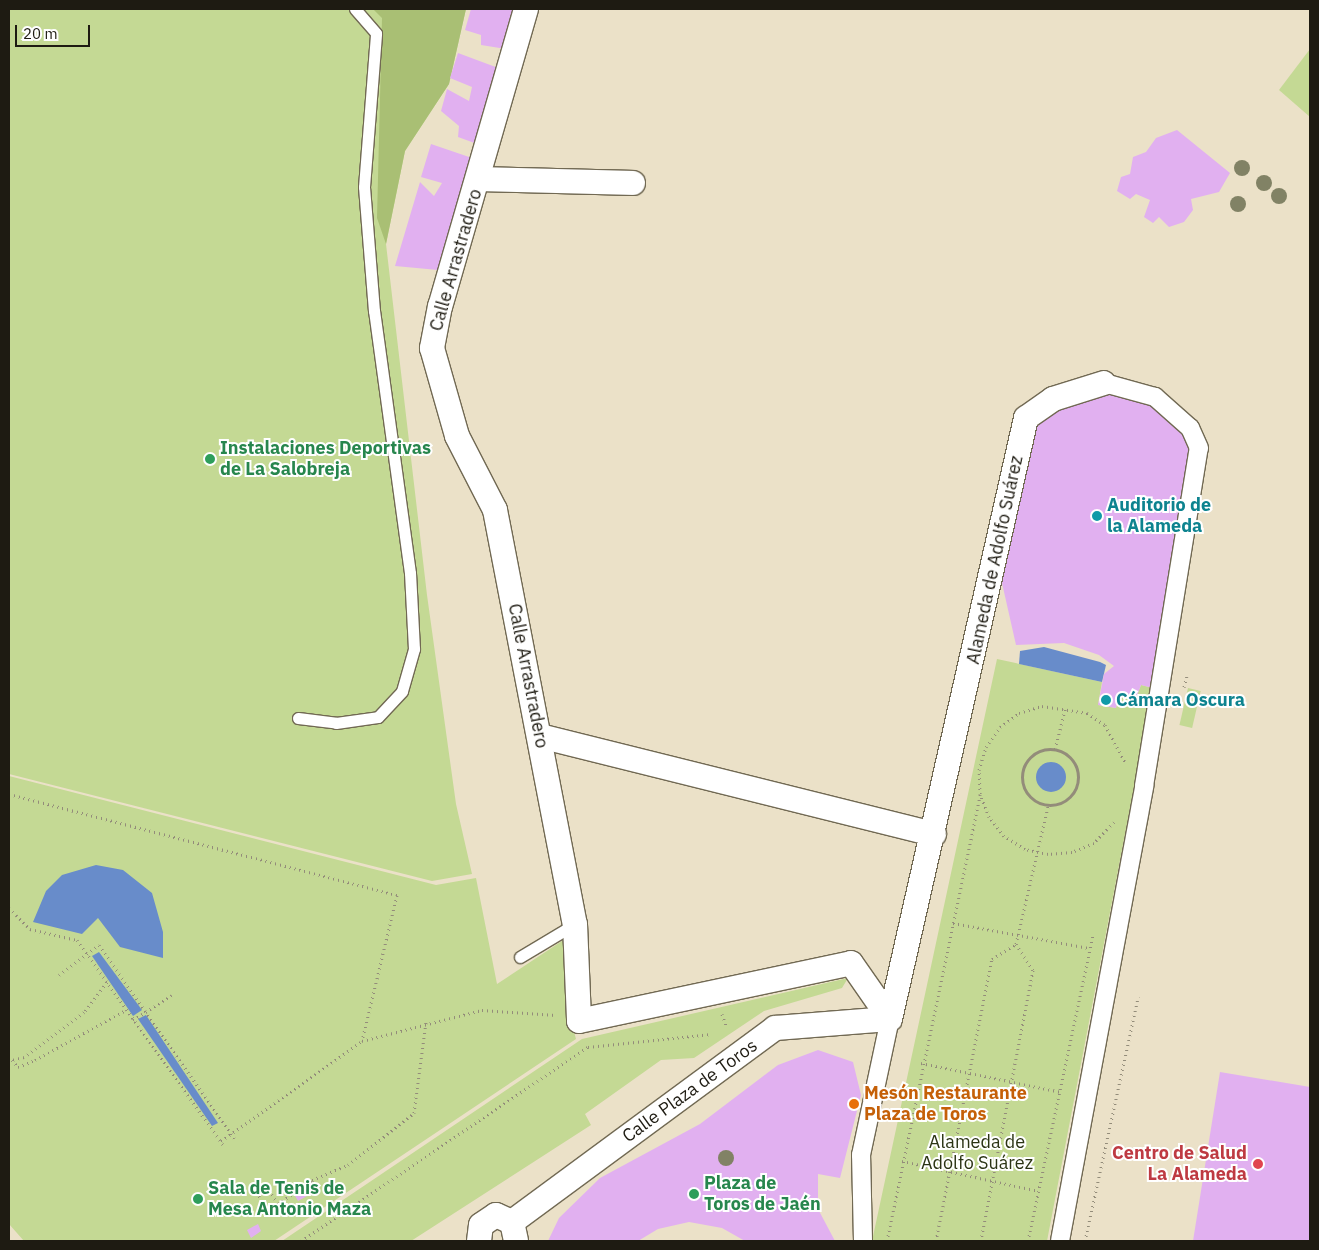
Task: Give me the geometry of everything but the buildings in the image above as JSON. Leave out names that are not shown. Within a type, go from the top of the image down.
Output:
[{"type":"street","name":"Calle Arrastradero","points":[[526,9],[480,179],[440,306],[432,348],[457,436],[495,510],[576,924],[579,1021],[851,963],[890,1019]]},
{"type":"street","points":[[480,179],[633,183]]},
{"type":"street","name":"Alameda de Adolfo Suárez","points":[[863,1241],[861,1154],[1026,418],[1053,399],[1104,383],[1155,397],[1190,428],[1199,448],[1144,786],[1060,1241]]},
{"type":"street","points":[[540,736],[934,834]]},
{"type":"street","name":"Calle Plaza de Toros","points":[[514,1231],[775,1028],[890,1019]]},
{"type":"street","points":[[479,1241],[481,1225],[490,1217],[502,1216],[514,1231]]},
{"type":"lane","points":[[298,718],[336,723],[378,717],[402,691],[414,649],[410,573],[374,311],[364,186],[376,33],[356,9]]},
{"type":"lane","points":[[520,957],[576,924]]},
{"type":"path","points":[[1055,749],[1066,706]]},
{"type":"path","points":[[887,1241],[921,1063],[980,794],[979,770],[986,747],[1000,727],[1035,708],[1066,706],[1105,725],[1118,742],[1126,770]]},
{"type":"path","points":[[1055,749],[1071,758],[1079,776],[1073,794],[1048,806],[1026,792],[1022,774],[1030,758],[1055,749]]},
{"type":"path","points":[[9,794],[397,895],[362,1041]]},
{"type":"path","points":[[980,794],[989,817],[1004,836],[1024,848],[1048,854],[1072,852],[1094,843],[1118,820],[1118,830]]},
{"type":"path","points":[[936,1241],[992,959],[1016,944],[1048,806]]},
{"type":"path","points":[[9,908],[30,930],[77,940],[223,1145]]},
{"type":"path","points":[[953,923],[1089,948]]},
{"type":"path","points":[[1028,1241],[1095,924]]},
{"type":"path","points":[[981,1241],[1033,970],[1016,944]]},
{"type":"path","points":[[59,975],[99,945],[234,1138]]},
{"type":"path","points":[[107,982],[84,1012],[24,1057],[12,1060],[18,1067],[35,1060],[126,1010]]},
{"type":"path","points":[[133,1020],[172,995]]},
{"type":"path","points":[[1085,1241],[1138,997]]},
{"type":"path","points":[[220,1141],[362,1041],[426,1022],[482,1010],[559,1015]]},
{"type":"path","points":[[266,1186],[278,1204],[312,1180],[348,1165],[414,1113],[426,1022]]},
{"type":"path","points":[[301,1241],[588,1047],[711,1034]]},
{"type":"path","points":[[921,1063],[1060,1092]]},
{"type":"path","points":[[902,1161],[1039,1192]]},
{"type":"path","points":[[256,1192],[270,1212]]},
{"type":"green space","name":"Instalaciones Deportivas de La Salobreja","points":[[9,9],[466,9],[449,84],[405,151],[386,244],[427,595],[456,804],[472,874],[432,881],[9,774]]},
{"type":"green space","points":[[373,9],[466,9],[449,84],[405,151],[386,244],[377,218],[382,18]]},
{"type":"green space","points":[[1310,49],[1310,117],[1279,90]]},
{"type":"green space","name":"Alameda de Adolfo Suárez","points":[[997,659],[1102,682],[1098,705],[1116,708],[1119,695],[1136,698],[1141,685],[1153,688],[1047,1241],[872,1241]]},
{"type":"green space","points":[[1188,688],[1201,691],[1192,728],[1179,725]]},
{"type":"green space","points":[[9,776],[436,885],[476,878],[497,984],[565,939],[565,1000],[576,1039],[274,1241],[24,1241],[9,1224]]},
{"type":"green space","points":[[848,978],[842,988],[764,1011],[694,1058],[661,1060],[585,1114],[591,1125],[411,1241],[282,1241],[582,1039]]},
{"type":"water","points":[[1044,647],[1106,665],[1102,682],[1019,664],[1020,651]]},
{"type":"water","points":[[1051,762],[1062,766],[1066,777],[1062,788],[1051,792],[1040,788],[1036,777],[1040,766]]},
{"type":"water","points":[[96,865],[123,870],[152,893],[163,932],[163,958],[120,947],[98,918],[82,934],[33,922],[46,891],[62,875]]},
{"type":"water","points":[[99,952],[142,1010],[133,1016],[92,956]]},
{"type":"water","points":[[146,1015],[218,1123],[212,1126],[138,1019]]},
{"type":"place","name":"Instalaciones Deportivas de La Salobreja","points":[[210,459]]},
{"type":"place","name":"Auditorio de la Alameda","points":[[1097,516]]},
{"type":"place","name":"Cámara Oscura","points":[[1106,700]]},
{"type":"place","name":"Mesón Restaurante Plaza de Toros","points":[[854,1104]]},
{"type":"place","name":"Centro de Salud La Alameda","points":[[1258,1164]]},
{"type":"place","name":"Plaza de Toros de Jaén","points":[[694,1194]]},
{"type":"place","name":"Sala de Tenis de Mesa Antonio Maza","points":[[198,1199]]}]
